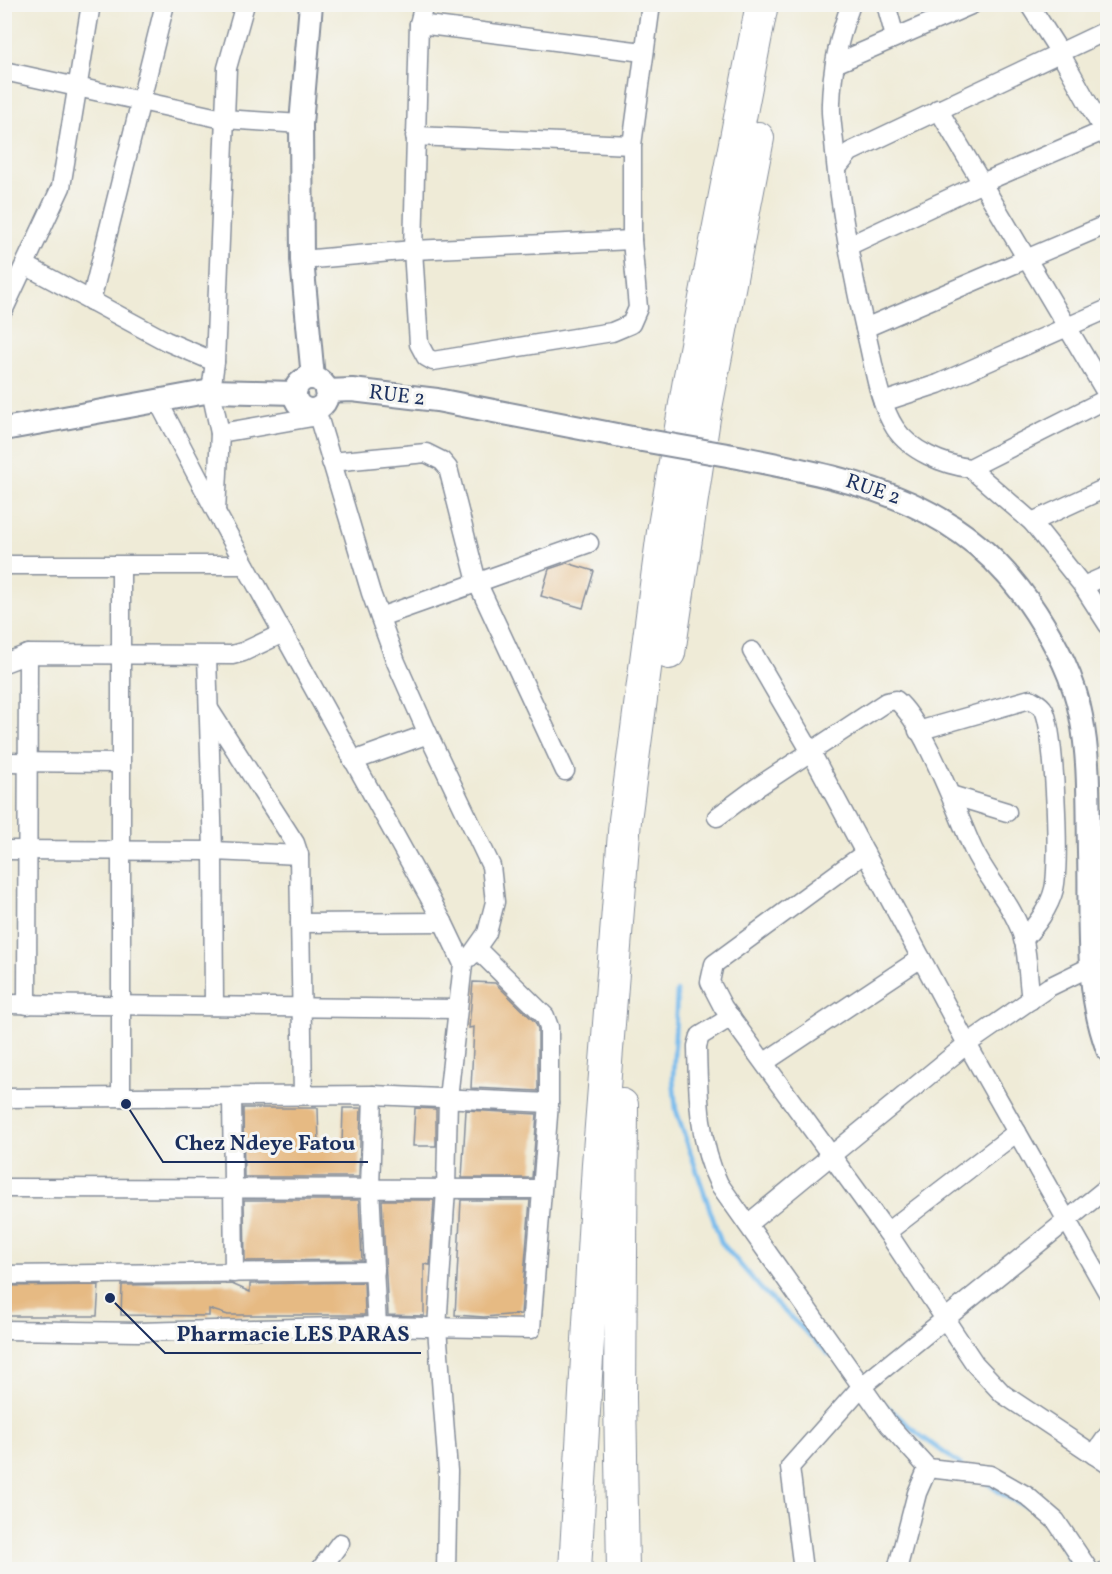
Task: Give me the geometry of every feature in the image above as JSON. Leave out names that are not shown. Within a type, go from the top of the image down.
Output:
[{"type":"highway","points":[[575,1569],[598,1152],[625,820],[665,520],[689,381],[762,4]]},
{"type":"highway","points":[[623,1569],[620,1171],[623,1088],[648,814],[704,418],[784,4]]},
{"type":"street","points":[[4,309],[9,287],[25,265],[61,187],[91,4]]},
{"type":"street","points":[[91,301],[165,4]]},
{"type":"street","points":[[216,512],[220,433],[211,391],[215,362],[223,119],[226,68],[245,4]]},
{"type":"street","points":[[311,4],[301,124],[302,260],[318,398],[331,462],[380,617],[428,735],[491,866],[495,902],[487,933],[478,950],[464,964]]},
{"type":"street","points":[[424,4],[420,24],[413,250],[419,344],[426,357],[433,361],[624,329],[631,324],[638,308],[632,240],[632,145],[651,4]]},
{"type":"street","points":[[851,4],[835,64],[831,105],[848,246],[883,402],[895,428],[909,444],[955,466],[970,468],[1032,522],[1083,586],[1107,625]]},
{"type":"street","points":[[886,4],[895,37]]},
{"type":"street","points":[[835,64],[973,4]]},
{"type":"street","points":[[848,246],[982,183],[1106,133],[1029,4]]},
{"type":"street","points":[[420,24],[643,52]]},
{"type":"street","points":[[837,168],[850,152],[1107,30]]},
{"type":"street","points":[[4,71],[223,119],[301,124]]},
{"type":"street","points":[[938,109],[1107,397],[970,468]]},
{"type":"street","points":[[415,136],[632,145]]},
{"type":"street","points":[[865,328],[1107,224]]},
{"type":"street","points":[[302,260],[413,250],[632,240]]},
{"type":"street","points":[[25,265],[166,341],[215,362]]},
{"type":"street","points":[[883,402],[938,384],[1107,309]]},
{"type":"street","points":[[4,429],[211,391],[295,393],[299,383],[318,398]]},
{"type":"street","name":"RUE 2","points":[[318,398],[352,390],[437,400],[832,476],[909,502],[951,525],[980,546],[1006,571],[1025,596],[1069,671],[1082,717],[1096,955],[1096,1015],[1107,1050]]},
{"type":"street","points":[[220,433],[318,398]]},
{"type":"street","points":[[158,401],[216,512],[464,964],[448,1098],[446,1190],[437,1328],[448,1471],[446,1569]]},
{"type":"street","points":[[331,462],[426,453],[442,461],[448,468],[477,582],[565,771]]},
{"type":"street","points":[[1032,522],[1107,487]]},
{"type":"street","points":[[380,617],[590,543]]},
{"type":"street","points":[[4,565],[245,565]]},
{"type":"street","points":[[121,566],[121,1097]]},
{"type":"street","points":[[1083,586],[1107,574]]},
{"type":"street","points":[[4,663],[28,654],[207,656],[243,652],[283,633]]},
{"type":"street","points":[[752,651],[811,752],[967,1044],[1107,1293]]},
{"type":"street","points":[[27,1005],[28,654]]},
{"type":"street","points":[[207,656],[213,851],[214,1006]]},
{"type":"street","points":[[918,731],[1030,699],[1044,709],[1049,728],[1054,788],[1055,877],[1049,902],[1039,921],[1023,940]]},
{"type":"street","points":[[717,817],[756,788],[892,700],[900,703],[918,731],[951,795],[974,850],[1011,911],[1023,940],[1031,1000]]},
{"type":"street","points":[[209,709],[295,843],[299,855],[303,1095]]},
{"type":"street","points":[[354,761],[428,735]]},
{"type":"street","points":[[4,762],[121,763]]},
{"type":"street","points":[[951,795],[1007,812]]},
{"type":"street","points":[[4,850],[213,851],[299,855]]},
{"type":"street","points":[[865,853],[714,964],[710,982],[731,1017],[887,1232],[946,1319],[961,1346],[1003,1394],[1101,1460],[1107,1436]]},
{"type":"street","points":[[300,923],[443,922]]},
{"type":"street","points":[[4,1330],[138,1332],[377,1326],[531,1329],[540,1189],[549,1103],[548,1021],[478,950]]},
{"type":"street","points":[[749,1224],[967,1044],[1096,955]]},
{"type":"street","points":[[765,1062],[921,958]]},
{"type":"street","points":[[4,1004],[458,1009]]},
{"type":"street","points":[[731,1017],[700,1036],[697,1046],[699,1109],[713,1171],[861,1387],[889,1425],[928,1468],[990,1475],[1027,1496],[1056,1521],[1089,1569]]},
{"type":"street","points":[[4,1098],[373,1095],[549,1103]]},
{"type":"street","points":[[373,1095],[370,1188],[377,1326]]},
{"type":"street","points":[[232,1096],[235,1187],[234,1273]]},
{"type":"street","points":[[887,1232],[1017,1132]]},
{"type":"street","points":[[803,1569],[790,1467],[861,1387],[1066,1218],[1107,1187]]},
{"type":"street","points":[[4,1188],[540,1189]]},
{"type":"street","points":[[4,1275],[375,1271]]},
{"type":"street","points":[[897,1569],[917,1493],[928,1468]]},
{"type":"street","points":[[320,1569],[340,1543]]},
{"type":"building","points":[[567,563],[594,571],[583,608],[541,596],[549,569]]},
{"type":"building","points":[[473,982],[495,983],[535,1022],[538,1029],[538,1091],[471,1088],[474,1027],[469,1028]]},
{"type":"building","points":[[243,1108],[318,1108],[319,1145],[342,1144],[343,1108],[361,1108],[359,1177],[244,1177]]},
{"type":"building","points":[[415,1108],[436,1109],[436,1146],[413,1146]]},
{"type":"building","points":[[466,1110],[537,1114],[532,1178],[462,1178]]},
{"type":"building","points":[[244,1200],[359,1200],[362,1260],[245,1261]]},
{"type":"building","points":[[382,1200],[434,1200],[430,1265],[424,1264],[424,1316],[388,1315]]},
{"type":"building","points":[[461,1200],[530,1200],[521,1314],[484,1317],[455,1315]]},
{"type":"building","points":[[364,1282],[365,1315],[228,1315],[209,1309],[209,1316],[121,1315],[122,1285],[232,1284],[250,1292],[250,1284]]},
{"type":"building","points":[[99,1285],[97,1316],[4,1316],[4,1286]]},
{"type":"waterway","points":[[677,991],[673,1078],[676,1110],[721,1242],[761,1289],[829,1354]]},
{"type":"waterway","points":[[883,1403],[917,1433],[961,1465]]},
{"type":"waterway","points":[[987,1483],[1005,1496],[1027,1506]]},
{"type":"waterway","points":[[1063,1546],[1075,1570]]},
{"type":"place","name":"Chez Ndeye Fatou","points":[[126,1104]]},
{"type":"place","name":"Pharmacie LES PARAS","points":[[110,1298]]}]
